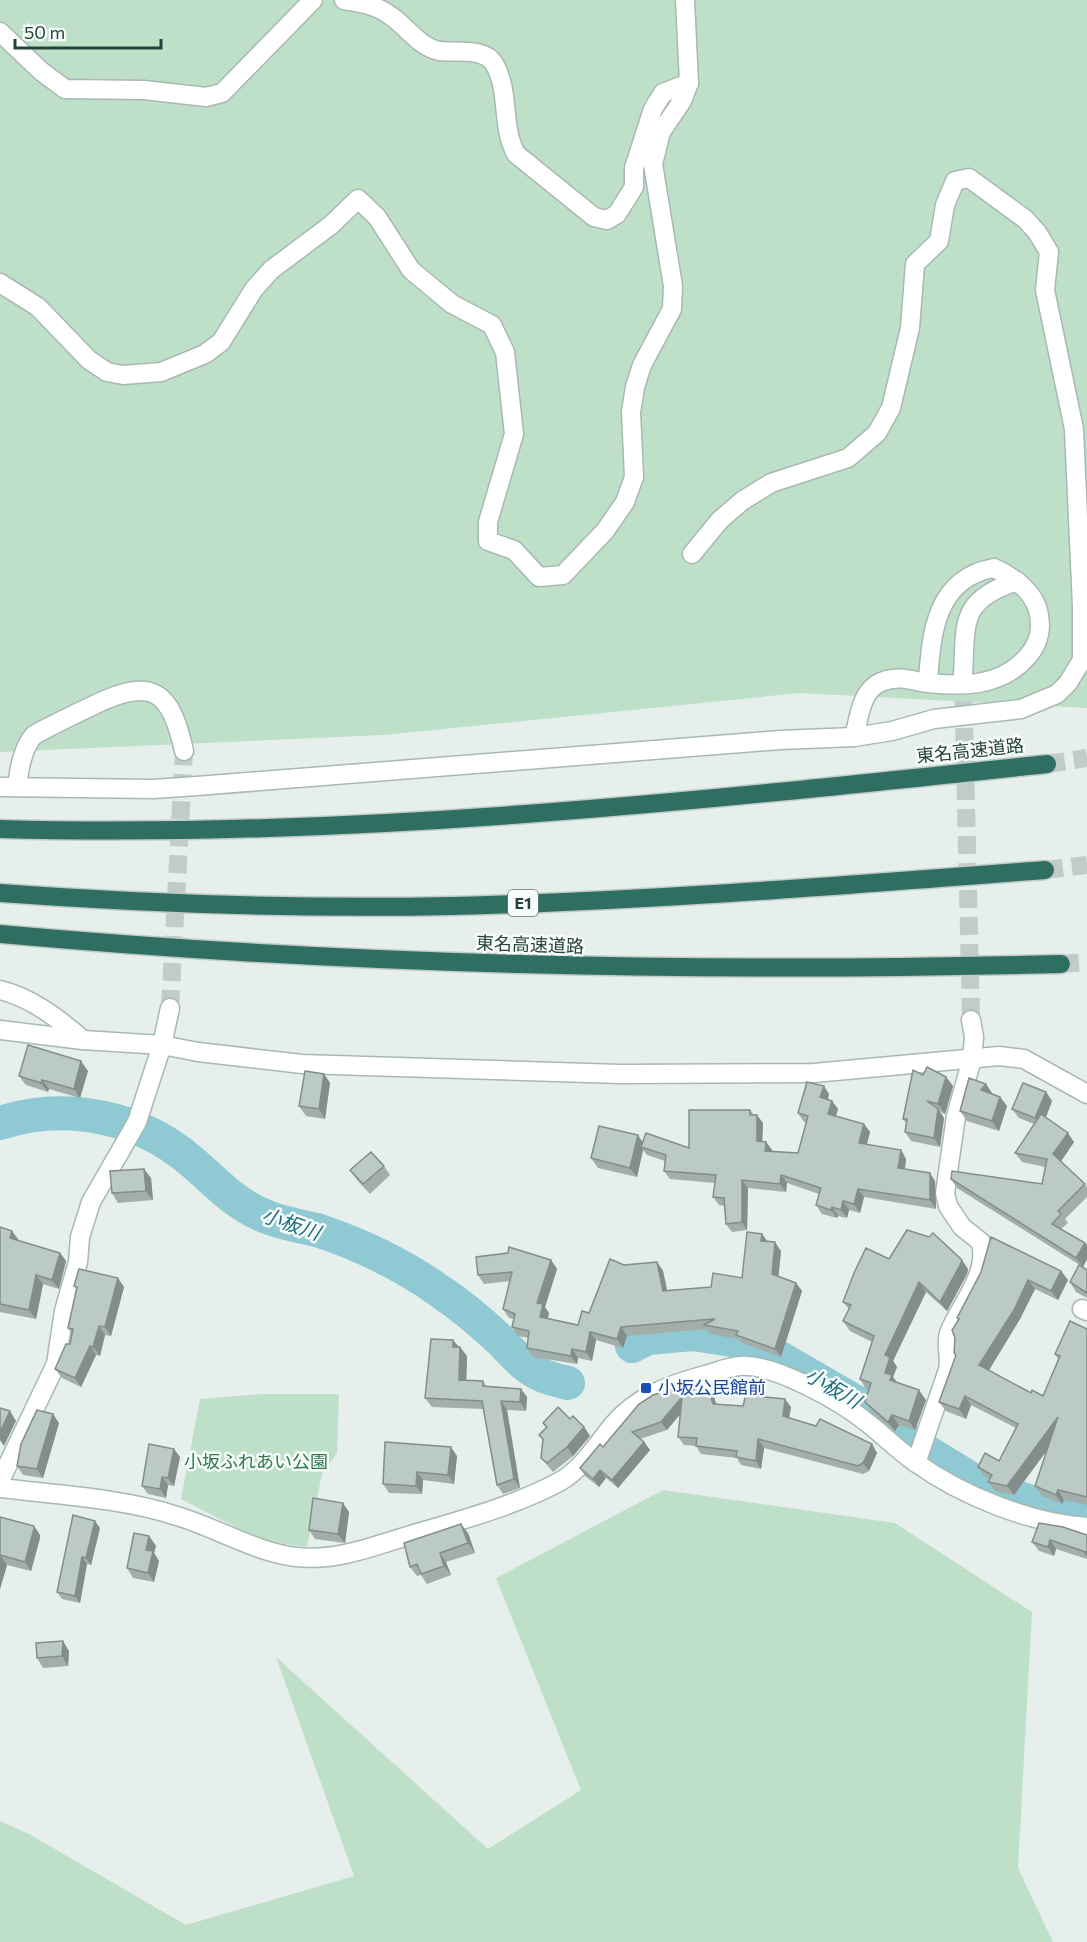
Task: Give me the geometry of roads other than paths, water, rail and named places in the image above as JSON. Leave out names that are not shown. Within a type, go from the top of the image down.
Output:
[{"type":"highway","name":"東名高速道路","points":[[0,829],[224,831],[491,815],[795,791],[1047,764]]},
{"type":"highway","name":"E1","points":[[0,893],[261,905],[450,906],[655,898],[1045,870]]},
{"type":"highway","name":"東名高速道路","points":[[0,934],[297,956],[501,965],[785,969],[1061,964]]},
{"type":"street","points":[[0,32],[41,71],[65,89],[144,90],[207,97],[222,93],[313,0]]},
{"type":"street","points":[[344,0],[371,4],[391,16],[436,51],[485,55],[494,62],[501,80],[510,143],[516,154],[594,218],[607,220],[617,214],[634,187],[634,168],[653,109],[663,93],[689,83]]},
{"type":"street","points":[[0,283],[38,307],[88,360],[107,372],[123,375],[160,372],[205,354],[221,342],[254,289],[271,270],[331,225],[358,199],[377,217],[411,270],[452,304],[492,325],[505,351],[514,434],[489,522],[488,540],[514,550],[539,577],[563,575],[605,531],[625,502],[634,477],[631,412],[635,387],[642,364],[672,309],[673,286],[653,164],[661,132],[682,101],[689,83],[685,0]]},
{"type":"street","points":[[184,751],[179,729],[171,710],[160,696],[142,688],[120,692],[34,735],[28,741],[19,770],[9,787],[153,789],[734,744],[854,737],[892,731],[934,719],[1021,709],[1039,704],[1057,694],[1068,684],[1082,660],[1082,607],[1074,429],[1045,290],[1049,252],[1037,232],[1024,219],[969,177],[955,181],[945,206],[939,241],[915,264],[910,328],[891,408],[877,433],[848,458],[771,483],[742,501],[720,520],[692,554]]},
{"type":"street","points":[[854,737],[862,702],[879,683],[903,677],[928,682],[954,686],[987,682],[1010,672],[1034,651],[1039,641],[1037,607],[1017,581],[994,568],[965,576],[952,590],[935,626],[928,682]]},
{"type":"street","points":[[963,674],[963,633],[971,609],[998,587],[1017,581]]},
{"type":"street","points":[[0,990],[14,994],[46,1010],[83,1040]]},
{"type":"street","points":[[0,1481],[56,1364],[64,1311],[78,1262],[80,1237],[91,1202],[137,1122],[162,1045],[170,1008]]},
{"type":"street","points":[[916,1463],[948,1370],[950,1359],[947,1347],[948,1335],[970,1297],[982,1260],[981,1242],[962,1227],[948,1206],[945,1193],[953,1133],[965,1076],[972,1059],[974,1037],[971,1020]]},
{"type":"street","points":[[0,1030],[83,1040],[162,1045],[198,1052],[302,1064],[620,1074],[814,1073],[999,1056],[1024,1059],[1087,1094]]},
{"type":"street","points":[[0,1488],[88,1498],[175,1515],[264,1550],[295,1557],[330,1558],[363,1551],[451,1524],[562,1481],[582,1462],[624,1413],[642,1398],[673,1384],[738,1366],[758,1366],[779,1372],[866,1421],[916,1463],[1013,1512],[1087,1527]]},
{"type":"waterway","name":"小板川","points":[[0,1123],[25,1117],[75,1114],[100,1117],[148,1133],[171,1146],[235,1200],[256,1212],[320,1231],[367,1250],[413,1273],[472,1315],[529,1368],[546,1377],[568,1383]]},
{"type":"waterway","name":"小板川","points":[[632,1346],[648,1338],[693,1334],[732,1340],[773,1354],[873,1412],[906,1439],[976,1482],[1039,1505],[1087,1510]]},
{"type":"tunnel","points":[[963,674],[971,1020]]},
{"type":"tunnel","points":[[170,1008],[184,751]]},
{"type":"tunnel","points":[[1047,764],[1087,758]]},
{"type":"tunnel","points":[[1045,870],[1087,865]]},
{"type":"tunnel","points":[[1061,964],[1087,962]]},
{"type":"place","name":"小坂公民館前","points":[[646,1388]]},
{"type":"park label","name":"小坂ふれあい公園","points":[[256,1462]]}]
